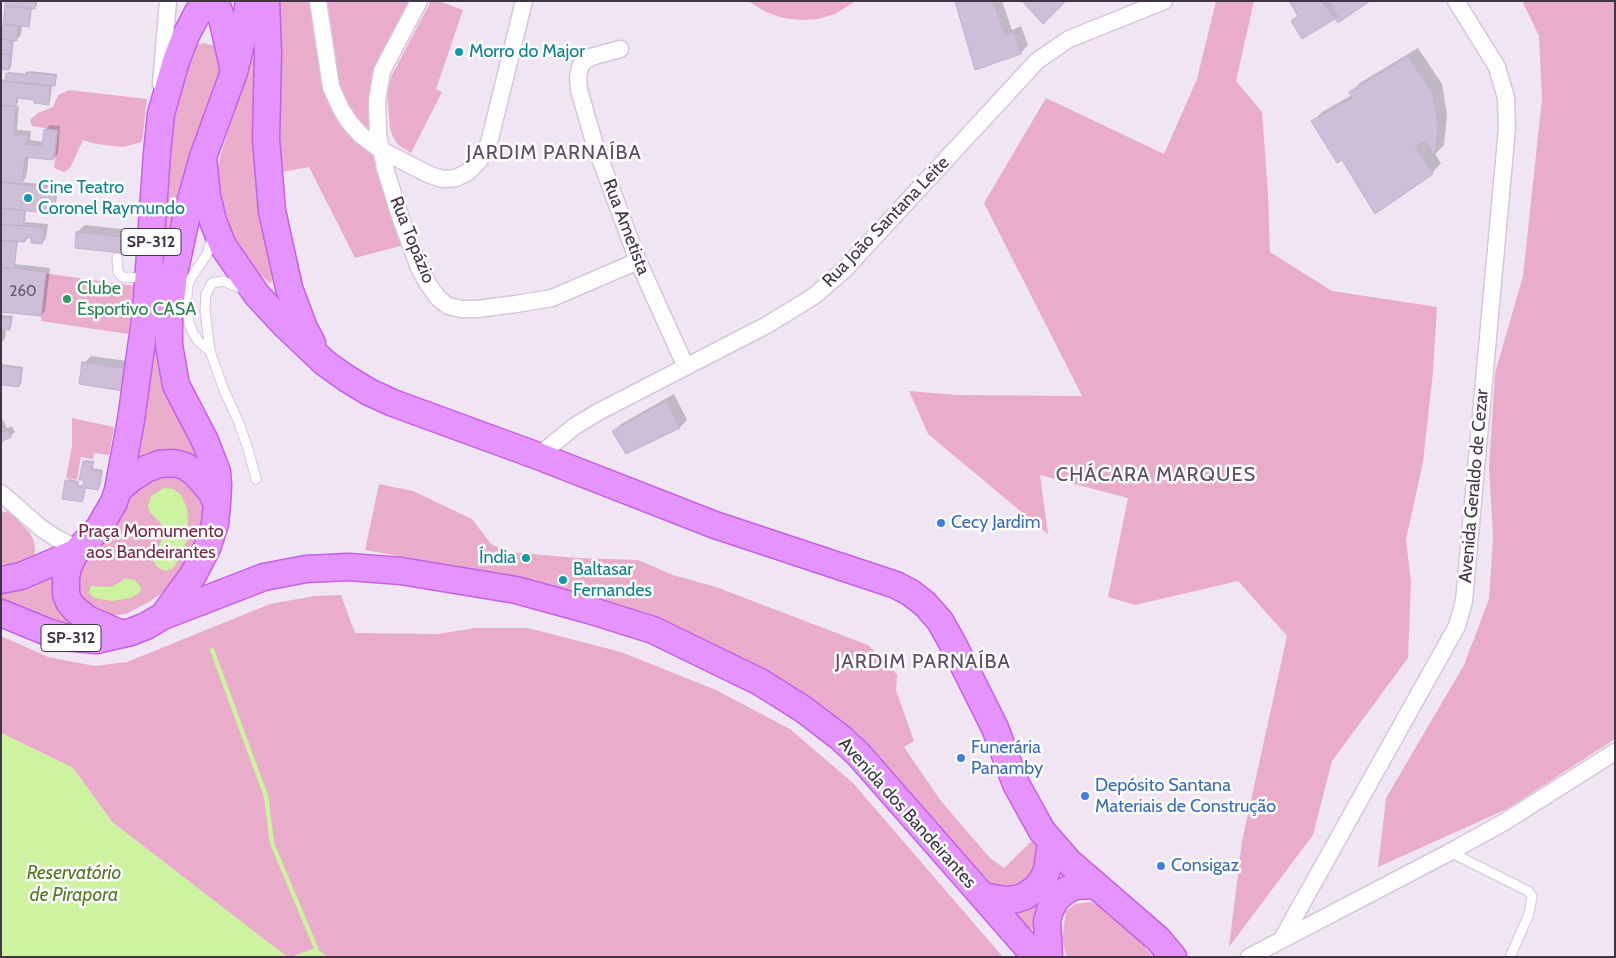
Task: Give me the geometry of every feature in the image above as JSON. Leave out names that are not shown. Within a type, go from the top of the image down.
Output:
[{"type":"main road","name":"SP-312","points":[[1,580],[21,576],[77,551],[99,528],[108,514],[118,490],[140,357],[149,278],[156,153],[161,114],[167,88],[186,35],[204,1]]},
{"type":"main road","points":[[215,1],[232,61]]},
{"type":"main road","name":"SP-312","points":[[1,612],[44,631],[64,637],[96,640],[122,634],[146,626],[163,616],[203,559],[215,524],[218,485],[211,455],[176,385],[169,345],[170,317],[174,274],[187,214],[232,61],[243,36],[249,1]]},
{"type":"main road","points":[[266,1],[268,54],[266,139],[272,211],[289,288],[304,328],[325,363]]},
{"type":"main road","points":[[186,35],[214,39],[232,61]]},
{"type":"main road","points":[[203,157],[207,196],[213,221],[223,246],[257,295],[325,363],[369,392],[393,403],[538,456],[715,525],[896,585],[911,592],[940,621],[953,644],[994,728],[1016,784],[1034,820],[1051,843],[1094,884],[1158,938],[1173,957]]},
{"type":"main road","points":[[118,490],[146,469],[159,464],[174,463],[185,466],[195,473],[211,491],[218,504]]},
{"type":"main road","points":[[77,551],[68,566],[66,578],[66,594],[69,602],[86,619],[122,634]]},
{"type":"main road","name":"Avenida dos Bandeirantes","points":[[163,616],[264,577],[306,569],[349,567],[400,571],[516,590],[653,630],[760,682],[803,709],[841,738],[859,755],[1036,957]]},
{"type":"main road","points":[[983,896],[1005,900],[1017,899],[1035,889],[1042,881],[1046,870],[1051,843]]},
{"type":"main road","points":[[1049,957],[1047,921],[1056,899],[1065,891],[1075,886],[1094,884]]},
{"type":"street","points":[[161,114],[161,74],[168,1]]},
{"type":"street","points":[[318,1],[331,87],[350,123],[360,135],[381,150],[430,175],[443,179],[456,178],[468,172],[480,160],[489,143],[524,1]]},
{"type":"street","name":"Rua Topázio","points":[[419,1],[382,71],[377,101],[378,134],[390,186],[419,268],[439,299],[448,306],[461,309],[477,309],[552,298],[638,261]]},
{"type":"street","name":"Rua João Santana Leite","points":[[538,456],[576,426],[600,411],[767,325],[814,296],[843,271],[1037,61],[1069,39],[1164,1]]},
{"type":"street","name":"Avenida Geraldo de Cezar","points":[[1282,939],[1457,626],[1464,601],[1507,128],[1506,98],[1497,67],[1456,1]]},
{"type":"street","name":"Rua Ametista","points":[[620,49],[591,57],[584,61],[580,67],[578,90],[595,146],[638,261],[686,367]]},
{"type":"street","points":[[1,492],[41,528],[77,551]]},
{"type":"street","points":[[1249,957],[1506,821],[1615,752]]},
{"type":"lane","points":[[210,351],[193,334],[186,305],[191,278],[204,261],[211,246],[213,221]]},
{"type":"lane","points":[[117,258],[118,272],[122,277],[149,278]]},
{"type":"lane","points":[[256,479],[239,422],[224,390],[210,351],[205,301],[206,294],[212,283],[217,281],[230,283],[257,295]]},
{"type":"lane","points":[[1450,852],[1528,891],[1532,896],[1529,914],[1510,957]]},
{"type":"green space","points":[[274,1],[411,1],[371,100],[404,245],[355,258],[309,167],[276,173]]},
{"type":"green space","points":[[431,1],[439,1],[463,10],[436,89],[442,92],[411,153],[398,145],[393,137],[390,128],[387,92],[392,75]]},
{"type":"green space","points":[[748,1],[856,1],[835,14],[818,19],[801,20],[783,18],[766,12]]},
{"type":"green space","points":[[1216,1],[1254,1],[1236,81],[1262,112],[1270,252],[1332,291],[1437,307],[1433,372],[1423,462],[1406,540],[1411,582],[1408,658],[1332,761],[1313,835],[1229,947],[1242,841],[1287,636],[1238,581],[1135,605],[1108,597],[1128,498],[1040,475],[1048,534],[928,434],[909,391],[957,395],[1082,396],[984,203],[1046,98],[1164,154],[1197,79]]},
{"type":"green space","points":[[1522,1],[1615,1],[1615,739],[1507,809],[1378,867],[1386,798],[1464,665],[1489,599],[1493,537],[1489,468],[1495,373],[1523,276],[1542,99],[1539,36]]},
{"type":"green space","points":[[203,43],[216,46],[224,66],[163,334],[204,459],[135,465],[168,126],[191,47]]},
{"type":"green space","points":[[255,56],[254,155],[257,200],[272,280],[271,284],[253,268],[223,227],[216,178],[219,161],[249,57]]},
{"type":"green space","points":[[69,90],[147,99],[142,142],[123,147],[96,144],[83,140],[70,168],[64,172],[54,168],[58,130],[32,126],[30,120],[38,113],[53,107],[58,95]]},
{"type":"green space","name":"Clube Esportivo CASA","points":[[1,267],[135,286],[128,334],[41,321],[41,316],[1,312]]},
{"type":"green space","points":[[72,418],[114,427],[109,455],[94,453],[93,459],[81,457],[77,480],[66,478],[72,446]]},
{"type":"green space","name":"Praça Momumento aos Bandeirantes","points":[[180,472],[205,502],[199,539],[179,576],[162,593],[126,614],[103,617],[84,609],[74,574],[131,493],[149,475]]},
{"type":"green space","points":[[379,484],[413,491],[472,519],[491,544],[508,552],[577,558],[638,560],[673,575],[716,587],[868,645],[889,664],[897,675],[896,690],[914,741],[904,747],[941,801],[990,858],[1004,868],[1036,837],[1040,843],[1030,882],[997,890],[868,749],[826,708],[725,649],[646,618],[463,568],[365,550]]},
{"type":"green space","points":[[9,511],[30,533],[35,551],[32,560],[9,568],[1,563],[1,513]]},
{"type":"green space","points":[[52,573],[73,621],[70,624],[59,623],[1,601],[1,590]]},
{"type":"green space","points":[[341,595],[355,633],[438,634],[475,628],[528,628],[621,652],[716,690],[790,729],[853,783],[1003,957],[327,957],[316,948],[287,957],[112,822],[73,768],[1,733],[1,636],[48,657],[95,666],[127,662],[270,604],[314,596]]},
{"type":"green space","points":[[1057,865],[1070,878],[1034,919],[1033,929],[1029,929],[1014,912]]},
{"type":"green space","points":[[1091,902],[1102,907],[1139,940],[1153,957],[1067,957],[1062,940],[1066,911],[1075,904]]},
{"type":"water","points":[[164,488],[173,489],[181,495],[187,508],[188,522],[187,540],[181,555],[173,568],[166,571],[157,567],[154,561],[155,553],[163,538],[164,530],[160,522],[150,513],[148,506],[151,496]]},
{"type":"water","points":[[126,578],[135,580],[141,588],[139,593],[130,598],[112,601],[94,598],[89,593],[91,586],[112,587]]},
{"type":"water","name":"Reservatório de Pirapora","points":[[1,733],[73,768],[112,822],[287,957],[1,957]]},
{"type":"water","points":[[316,948],[327,957],[291,957]]},
{"type":"building","points":[[5,1],[36,1],[35,9],[5,6]]},
{"type":"building","points":[[955,1],[993,1],[1005,36],[1014,32],[1021,54],[975,70]]},
{"type":"building","points":[[1022,1],[1066,1],[1043,24]]},
{"type":"building","points":[[1289,1],[1326,1],[1323,3],[1335,19],[1302,39],[1291,21],[1298,16]]},
{"type":"building","points":[[1329,1],[1370,1],[1338,23],[1335,19],[1338,17]]},
{"type":"building","points":[[5,6],[31,8],[29,27],[3,24]]},
{"type":"building","points":[[3,24],[18,26],[17,41],[2,39]]},
{"type":"building","points":[[2,39],[12,41],[11,55],[1,54]]},
{"type":"building","points":[[1,54],[11,55],[9,70],[1,69]]},
{"type":"building","points":[[1408,56],[1433,94],[1438,124],[1435,156],[1426,141],[1415,146],[1433,174],[1375,214],[1342,160],[1337,163],[1311,121],[1352,98],[1349,92]]},
{"type":"building","points":[[26,72],[56,75],[55,86],[5,81],[6,73],[26,75]]},
{"type":"building","points":[[1,81],[50,86],[49,105],[34,103],[34,100],[17,98],[16,107],[1,105]]},
{"type":"building","points":[[1,105],[16,107],[13,134],[27,135],[26,144],[42,146],[44,129],[57,131],[53,160],[25,157],[22,184],[1,182]]},
{"type":"building","name":"Cine Teatro Coronel Raymundo","points":[[1,182],[57,188],[54,214],[1,208]]},
{"type":"building","points":[[1,208],[25,211],[23,226],[1,224]]},
{"type":"building","points":[[1,224],[44,228],[42,244],[31,243],[31,238],[26,237],[25,242],[1,240]]},
{"type":"building","points":[[76,232],[142,239],[140,255],[75,248]]},
{"type":"building","points":[[1,240],[17,242],[14,269],[1,267]]},
{"type":"building","points":[[1,267],[46,272],[41,316],[1,312]]},
{"type":"building","points":[[1,317],[11,318],[10,330],[1,329]]},
{"type":"building","points":[[82,362],[127,369],[124,391],[79,384]]},
{"type":"building","points":[[1,366],[22,368],[19,387],[1,385]]},
{"type":"building","points":[[666,401],[680,428],[626,454],[612,431]]},
{"type":"building","points":[[1,430],[2,432],[8,430],[11,437],[1,442]]},
{"type":"building","points":[[83,461],[93,463],[91,470],[102,472],[98,490],[85,488],[82,502],[62,499],[65,480],[78,483],[77,486],[82,488],[84,480],[79,480]]},
{"type":"waterway","points":[[212,650],[266,796],[272,843],[316,948],[317,957]]},
{"type":"place","name":"Morro do Major","points":[[459,52]]},
{"type":"place","name":"Cine Teatro Coronel Raymundo","points":[[28,198]]},
{"type":"place","name":"Clube Esportivo CASA","points":[[67,299]]},
{"type":"place","name":"Cecy Jardim","points":[[941,523]]},
{"type":"place","name":"Índia","points":[[526,558]]},
{"type":"place","name":"Baltasar Fernandes","points":[[563,580]]},
{"type":"place","name":"Funerária Panamby","points":[[961,758]]},
{"type":"place","name":"Depósito Santana Materiais de Construção","points":[[1085,796]]},
{"type":"place","name":"Consigaz","points":[[1161,866]]},
{"type":"district","name":"JARDIM PARNAÍBA","points":[[554,153]]},
{"type":"district","name":"CHÁCARA MARQUES","points":[[1156,475]]},
{"type":"district","name":"JARDIM PARNAÍBA","points":[[923,662]]}]
